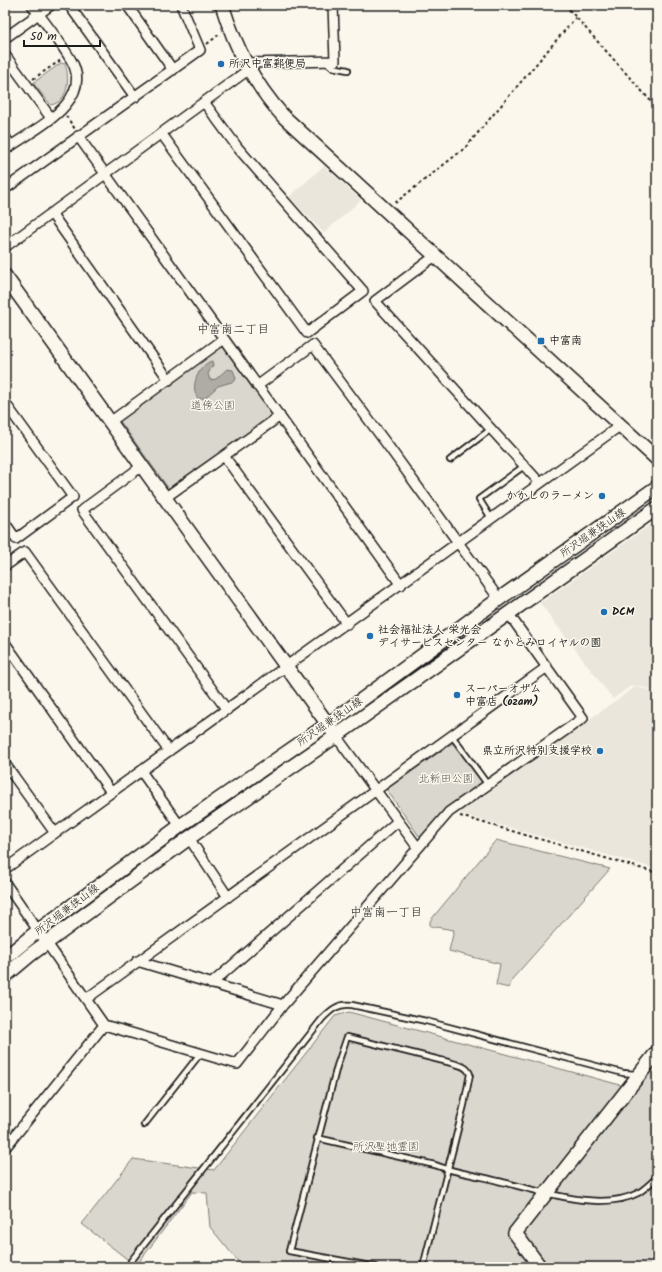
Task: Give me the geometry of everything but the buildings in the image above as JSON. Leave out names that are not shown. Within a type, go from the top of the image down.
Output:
[{"type":"main road","points":[[222,5],[229,27],[246,66],[268,98],[283,116],[657,459]]},
{"type":"main road","points":[[5,276],[336,736]]},
{"type":"main road","name":"所沢堀兼狭山線","points":[[5,958],[39,930],[180,826],[327,724],[657,487]]},
{"type":"main road","name":"所沢堀兼狭山線","points":[[5,976],[189,838],[336,736],[657,508]]},
{"type":"main road","points":[[540,1267],[515,1233],[657,1052]]},
{"type":"street","points":[[5,137],[8,148],[51,118],[65,106],[73,95],[76,72],[71,60],[32,5]]},
{"type":"street","points":[[5,38],[51,5]]},
{"type":"street","points":[[69,5],[135,97]]},
{"type":"street","points":[[127,5],[173,70]]},
{"type":"street","points":[[5,189],[200,50],[181,5]]},
{"type":"street","points":[[5,247],[204,102],[246,66],[334,62],[333,5]]},
{"type":"street","points":[[5,55],[51,118]]},
{"type":"street","points":[[161,133],[307,333],[363,291],[238,148],[204,102]]},
{"type":"street","points":[[79,136],[257,386],[401,584]]},
{"type":"street","points":[[51,213],[169,380]]},
{"type":"street","points":[[435,256],[375,301],[540,484]]},
{"type":"street","points":[[110,422],[224,340]]},
{"type":"street","points":[[257,386],[313,345],[499,599]]},
{"type":"street","points":[[5,403],[72,497],[16,539],[5,523]]},
{"type":"street","points":[[166,498],[280,416]]},
{"type":"street","points":[[5,869],[347,624],[621,425]]},
{"type":"street","points":[[224,456],[347,624]]},
{"type":"street","points":[[142,466],[82,510],[227,710]]},
{"type":"street","points":[[5,566],[25,552],[169,751]]},
{"type":"street","points":[[5,883],[104,1025],[237,1064],[283,1005],[449,812],[583,718],[508,613]]},
{"type":"street","points":[[5,643],[112,792]]},
{"type":"street","points":[[86,999],[547,667]]},
{"type":"street","points":[[336,736],[418,848]]},
{"type":"street","points":[[5,764],[55,833]]},
{"type":"street","points":[[141,771],[180,826]]},
{"type":"street","points":[[211,984],[398,821]]},
{"type":"street","points":[[189,838],[228,897]]},
{"type":"street","points":[[137,962],[283,1005]]},
{"type":"street","points":[[5,1148],[104,1025]]},
{"type":"lane","points":[[327,63],[332,67],[348,70]]},
{"type":"lane","points":[[450,460],[491,429]]},
{"type":"lane","points":[[491,518],[479,499],[524,466]]},
{"type":"lane","points":[[452,736],[488,785]]},
{"type":"lane","points":[[131,1261],[322,1019],[336,1006],[344,1004],[352,1005],[426,1021],[623,1073],[639,1074]]},
{"type":"lane","points":[[376,1267],[289,1251],[317,1138],[347,1037],[463,1066],[470,1074],[464,1105],[423,1267]]},
{"type":"lane","points":[[144,1125],[200,1054]]},
{"type":"lane","points":[[317,1138],[435,1165],[447,1170],[485,1177],[545,1194],[586,1200],[618,1199],[639,1192],[657,1177]]},
{"type":"path","points":[[565,5],[657,108]]},
{"type":"path","points":[[386,210],[465,148],[576,17]]},
{"type":"path","points":[[200,50],[229,27]]},
{"type":"path","points":[[30,81],[63,58]]},
{"type":"path","points":[[65,115],[79,136]]},
{"type":"path","points":[[449,812],[657,873]]},
{"type":"shaded area","points":[[324,166],[361,200],[324,233],[289,197]]},
{"type":"shaded area","points":[[212,361],[213,365],[208,374],[210,380],[216,379],[227,369],[233,370],[236,378],[235,381],[218,386],[205,398],[199,399],[196,395],[195,389],[196,377],[207,363]]},
{"type":"shaded area","points":[[657,520],[657,691],[632,685],[613,699],[540,603]]},
{"type":"shaded area","name":"県立所沢特別支援学校","points":[[635,687],[657,692],[657,869],[461,814],[459,811]]},
{"type":"green space","points":[[61,63],[65,64],[67,70],[67,88],[61,99],[57,103],[51,105],[33,83]]},
{"type":"green space","name":"道傍公園","points":[[220,347],[224,347],[271,412],[271,417],[169,489],[119,420]]},
{"type":"green space","name":"北新田公園","points":[[451,744],[455,744],[482,782],[482,786],[442,814],[424,837],[419,836],[387,790]]},
{"type":"green space","points":[[496,840],[610,869],[513,978],[509,988],[496,985],[500,964],[449,951],[454,930],[430,926],[430,921]]},
{"type":"green space","name":"所沢聖地霊園","points":[[349,1012],[624,1086],[657,1057],[657,1267],[250,1267],[241,1265],[210,1227],[207,1193],[192,1192],[136,1266],[82,1224],[133,1159],[214,1170],[335,1016]]},
{"type":"place","name":"所沢中富郵便局","points":[[221,64]]},
{"type":"place","name":"中富南","points":[[541,341]]},
{"type":"place","name":"かかしのラーメン","points":[[602,496]]},
{"type":"place","name":"DCM","points":[[604,612]]},
{"type":"place","name":"社会福祉法人 栄光会 デイサービスセンター なかとみロイヤルの園","points":[[370,636]]},
{"type":"place","name":"スーパーオザム 中富店 (ozam)","points":[[457,695]]},
{"type":"place","name":"県立所沢特別支援学校","points":[[600,751]]},
{"type":"district","name":"中富南二丁目","points":[[233,329]]},
{"type":"district","name":"中富南一丁目","points":[[386,912]]}]
